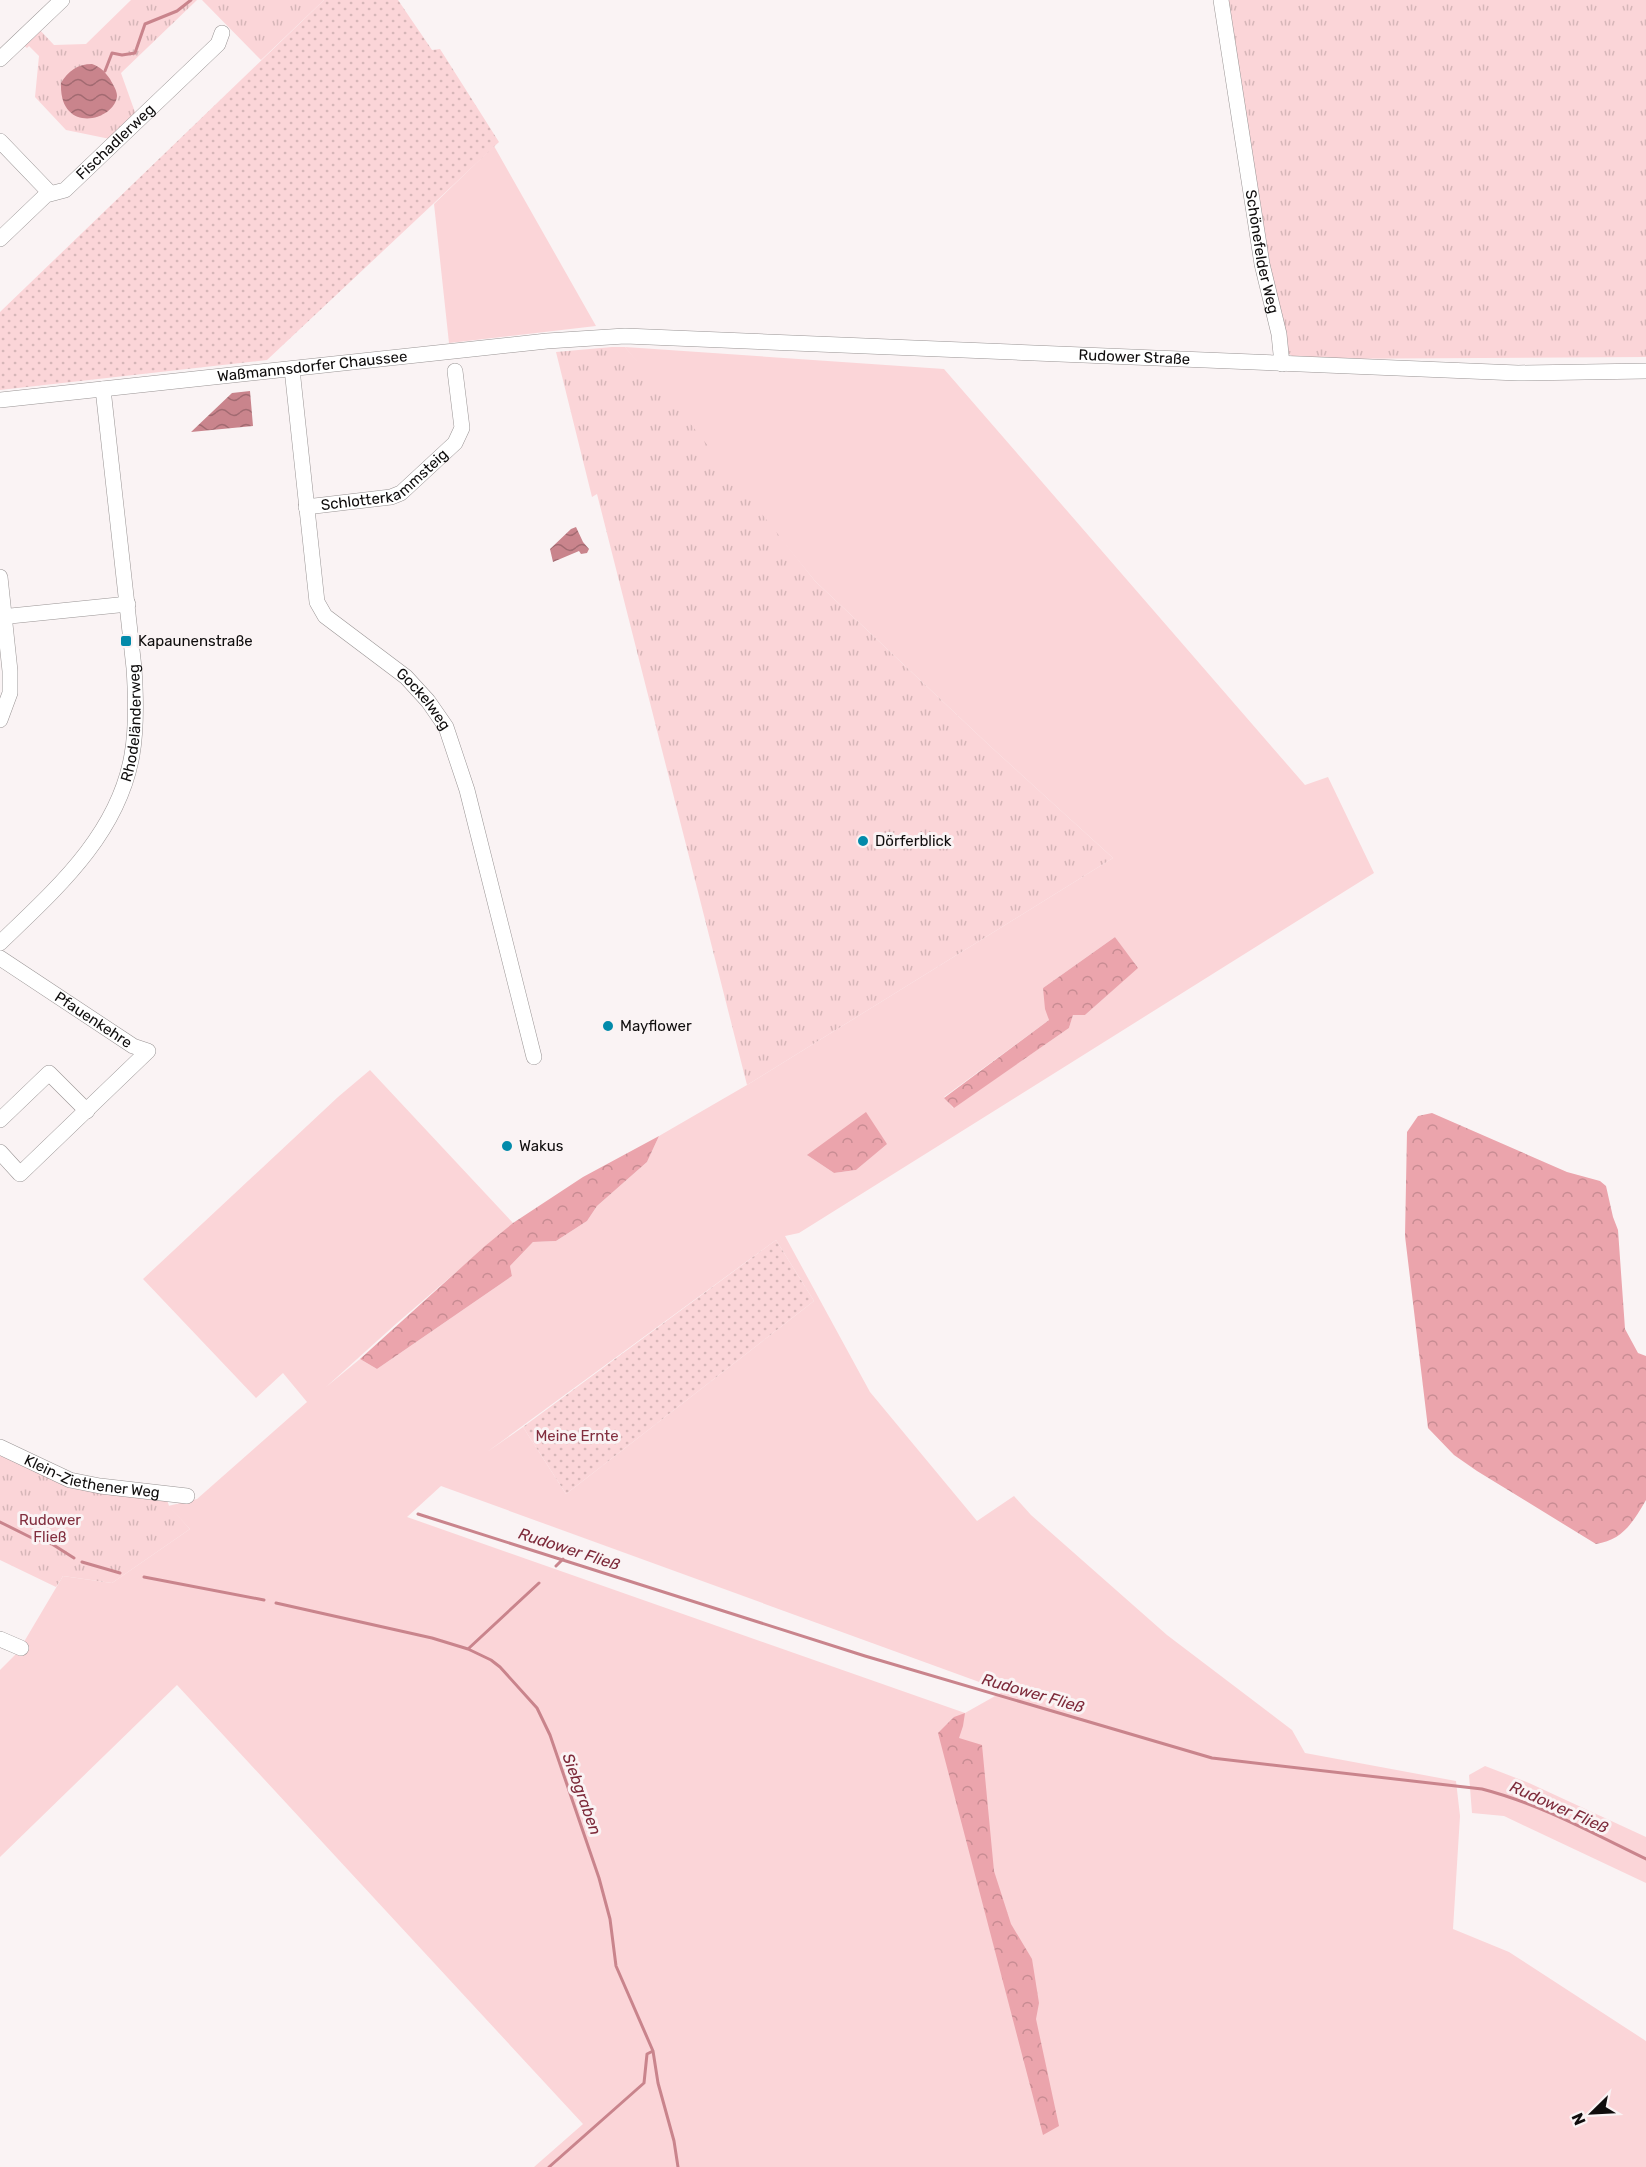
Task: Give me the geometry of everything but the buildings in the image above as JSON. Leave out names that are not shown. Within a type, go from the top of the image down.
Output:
[{"type":"street","points":[[0,47],[49,0]]},
{"type":"street","points":[[0,59],[62,0]]},
{"type":"street","name":"Schönefelder Weg","points":[[1221,0],[1262,264],[1279,334],[1282,364]]},
{"type":"street","name":"Fischadlerweg","points":[[0,240],[50,193],[65,190],[218,44],[222,33]]},
{"type":"street","points":[[0,141],[50,193]]},
{"type":"street","name":"Rudower Straße","points":[[625,336],[1518,373],[1646,371]]},
{"type":"street","name":"Waßmannsdorfer Chaussee","points":[[0,400],[547,341],[625,336]]},
{"type":"street","name":"Gockelweg","points":[[292,369],[315,594],[320,609],[331,620],[406,677],[436,712],[451,739],[467,790],[534,1057]]},
{"type":"street","name":"Schlotterkammsteig","points":[[306,507],[391,497],[401,493],[455,443],[460,435],[462,428],[455,371]]},
{"type":"street","name":"Rhodeländerweg","points":[[0,943],[58,886],[102,831],[120,796],[132,755],[136,694],[103,389]]},
{"type":"street","points":[[0,577],[2,617],[10,671],[10,693],[0,720]]},
{"type":"street","points":[[2,617],[128,604]]},
{"type":"street","name":"Pfauenkehre","points":[[0,958],[134,1046],[148,1051],[20,1174],[0,1152]]},
{"type":"street","points":[[0,1120],[49,1073],[87,1111]]},
{"type":"street","name":"Klein-Ziethener Weg","points":[[0,1447],[70,1480],[100,1486],[187,1496]]},
{"type":"street","points":[[0,1639],[21,1648]]},
{"type":"green space","points":[[131,0],[197,0],[121,73],[136,115],[110,139],[66,130],[35,97],[39,56],[29,46],[27,48],[22,44],[38,28],[54,45],[86,44]]},
{"type":"green space","points":[[202,0],[324,0],[261,60]]},
{"type":"green space","points":[[324,0],[398,0],[432,50],[440,49],[499,142],[267,360],[0,390],[0,312]]},
{"type":"green space","points":[[1227,0],[1646,0],[1646,357],[1297,359],[1284,351]]},
{"type":"green space","points":[[494,146],[596,326],[449,343],[434,204]]},
{"type":"green space","points":[[625,347],[944,369],[1305,785],[1328,777],[1374,873],[799,1233],[785,1236],[870,1392],[977,1521],[1014,1496],[1031,1515],[1167,1635],[1292,1730],[1305,1753],[1456,1781],[1460,1816],[1453,1929],[1509,1952],[1646,2041],[1646,2167],[534,2167],[583,2124],[177,1685],[0,1857],[0,1670],[18,1652],[63,1576],[112,1583],[190,1529],[168,1506],[197,1499],[307,1402],[283,1373],[256,1398],[143,1279],[338,1097],[370,1070],[513,1223],[326,1387],[360,1359],[377,1369],[512,1276],[510,1266],[533,1242],[556,1241],[587,1221],[597,1206],[647,1162],[659,1136],[747,1085],[1113,858],[815,581]],"holes":[[[1115,937],[1137,968],[1085,1015],[1073,1015],[1069,1028],[953,1108],[944,1097],[1049,1020],[1043,988]],[[887,1143],[856,1170],[834,1173],[807,1155]],[[776,1240],[814,1301],[566,1494],[523,1427],[487,1452]],[[441,1486],[1004,1691],[965,1713],[407,1517]]]},
{"type":"green space","name":"Dörferblick","points":[[625,347],[682,413],[815,581],[1113,858],[747,1085],[597,494],[592,497],[556,352]]},
{"type":"green space","points":[[1115,937],[1138,968],[1085,1015],[1073,1015],[1069,1028],[954,1108],[944,1098],[1049,1020],[1045,1009],[1043,988]]},
{"type":"green space","points":[[866,1112],[887,1144],[856,1170],[834,1173],[807,1155]]},
{"type":"green space","points":[[1432,1113],[1567,1172],[1600,1181],[1606,1186],[1618,1230],[1625,1329],[1638,1353],[1646,1356],[1646,1500],[1626,1529],[1613,1539],[1596,1544],[1477,1471],[1454,1455],[1428,1428],[1405,1236],[1407,1132],[1418,1116]]},
{"type":"green space","points":[[659,1136],[647,1162],[597,1206],[587,1221],[556,1241],[533,1242],[510,1266],[512,1276],[377,1369],[360,1359],[513,1223],[583,1177]]},
{"type":"green space","name":"Meine Ernte","points":[[776,1240],[814,1301],[566,1494],[523,1427]]},
{"type":"green space","name":"Rudower Fließ","points":[[0,1452],[51,1478],[166,1496],[169,1506],[190,1529],[112,1583],[63,1576],[56,1587],[0,1560]]},
{"type":"green space","points":[[965,1713],[959,1738],[982,1745],[994,1871],[1011,1924],[1032,1959],[1039,2003],[1036,2019],[1059,2126],[1043,2135],[938,1733],[954,1717]]},
{"type":"green space","points":[[1485,1766],[1529,1783],[1646,1837],[1646,1883],[1504,1816],[1472,1813],[1469,1775]]},
{"type":"water","points":[[92,64],[100,68],[110,79],[117,96],[114,105],[98,117],[77,117],[63,100],[61,83],[74,69]]},
{"type":"water","points":[[250,391],[253,426],[191,432],[232,393]]},
{"type":"water","points":[[576,527],[589,549],[587,553],[581,554],[579,551],[553,562],[550,549]]},
{"type":"waterway","points":[[105,71],[112,53],[122,55],[135,53],[145,24],[177,11],[191,0]]},
{"type":"waterway","name":"Rudower Fließ","points":[[418,1514],[865,1656],[1212,1758],[1482,1789],[1545,1811],[1646,1859]]},
{"type":"waterway","name":"Rudower Fließ","points":[[0,1522],[32,1538],[52,1544],[74,1558]]},
{"type":"waterway","name":"Rudower Fließ","points":[[556,1566],[563,1559]]},
{"type":"waterway","name":"Siebgraben","points":[[82,1562],[120,1573]]},
{"type":"waterway","name":"Siebgraben","points":[[144,1577],[264,1600]]},
{"type":"waterway","points":[[468,1649],[539,1583]]},
{"type":"waterway","name":"Siebgraben","points":[[276,1603],[432,1638],[468,1649],[500,1667],[537,1708],[550,1735],[599,1878],[610,1919],[616,1966],[653,2051],[658,2083],[674,2141],[678,2167]]},
{"type":"waterway","points":[[549,2167],[644,2083],[647,2054],[653,2051]]},
{"type":"place","name":"Kapaunenstraße","points":[[126,641]]},
{"type":"place","name":"Dörferblick","points":[[863,841]]},
{"type":"place","name":"Mayflower","points":[[608,1026]]},
{"type":"place","name":"Wakus","points":[[507,1146]]}]
